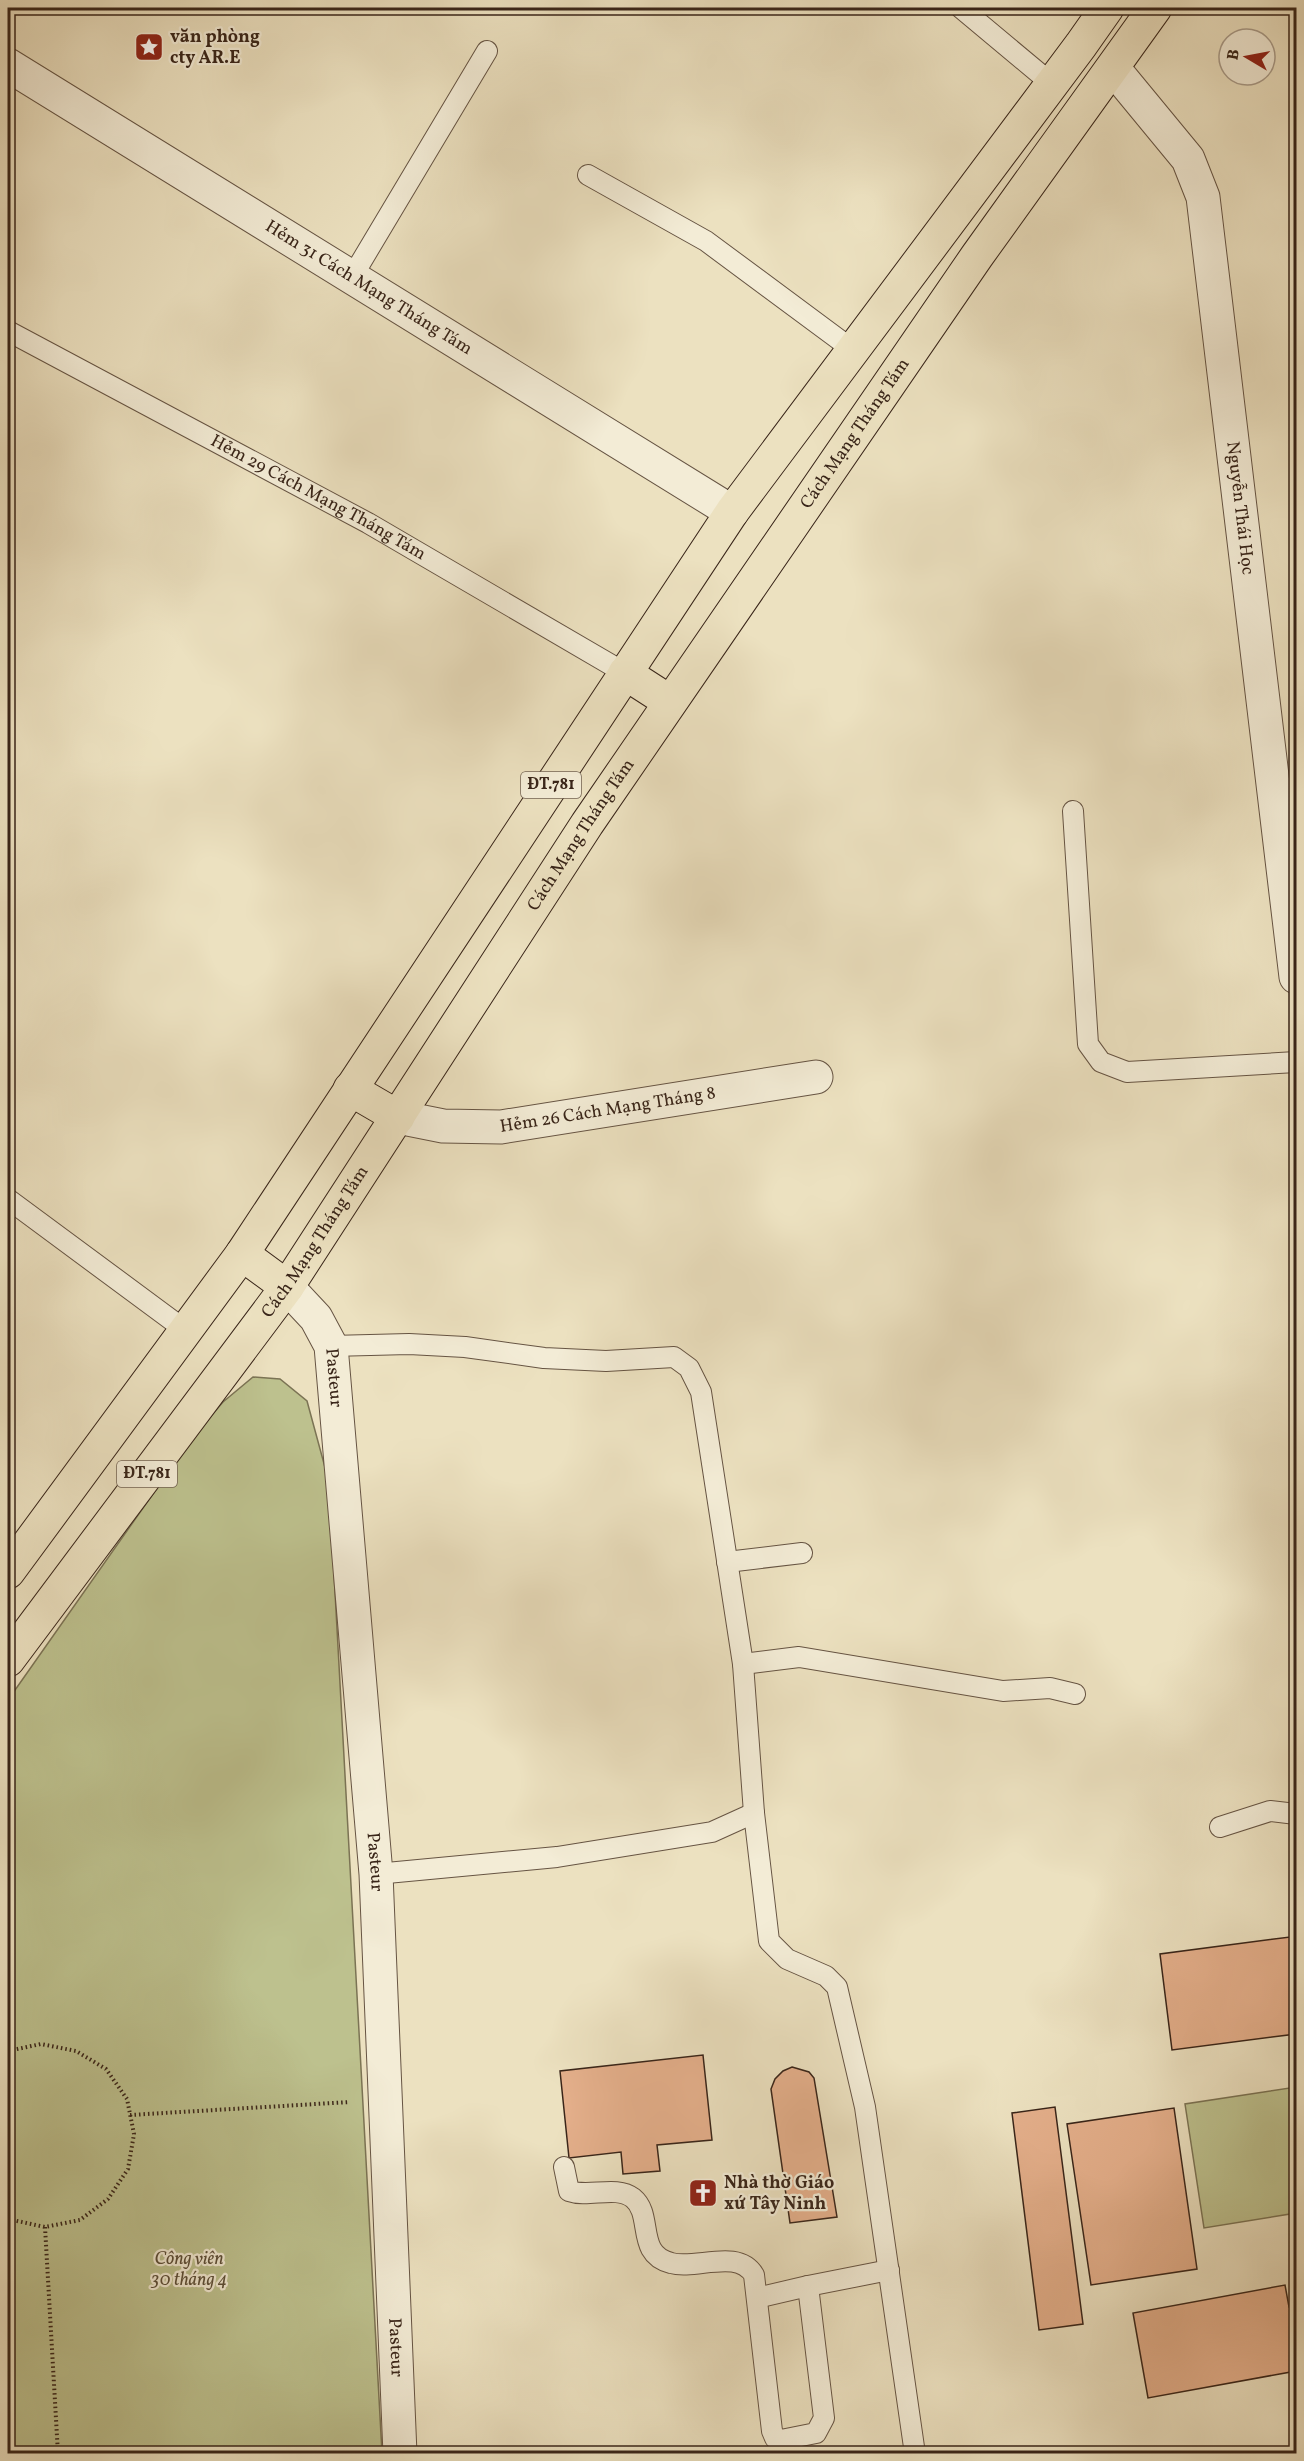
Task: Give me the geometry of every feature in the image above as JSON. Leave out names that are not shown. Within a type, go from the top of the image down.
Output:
[{"type":"main road","name":"ĐT.781","points":[[8,1572],[242,1254],[732,512],[1107,8]]},
{"type":"main road","name":"Cách Mạng Tháng Tám","points":[[8,1660],[287,1287],[586,824],[971,266],[1155,8]]},
{"type":"main road","points":[[1081,45],[1113,68]]},
{"type":"main road","points":[[625,673],[670,702]]},
{"type":"main road","points":[[350,1089],[398,1117]]},
{"type":"main road","points":[[242,1254],[287,1287]]},
{"type":"street","name":"Hẻm 31 Cách Mạng Tháng Tám","points":[[8,65],[732,512]]},
{"type":"street","name":"Nguyễn Thái Học","points":[[1113,68],[1188,159],[1203,197],[1296,977]]},
{"type":"street","name":"Hẻm 26 Cách Mạng Tháng 8","points":[[398,1117],[443,1126],[501,1127],[816,1077]]},
{"type":"street","name":"Pasteur","points":[[287,1287],[316,1318],[331,1346],[375,1874],[400,2454]]},
{"type":"lane","points":[[961,8],[1052,84]]},
{"type":"lane","points":[[352,277],[487,51]]},
{"type":"lane","points":[[588,175],[706,241],[853,350]]},
{"type":"lane","name":"Hẻm 29 Cách Mạng Tháng Tám","points":[[8,331],[368,523],[625,673]]},
{"type":"lane","points":[[1073,811],[1088,1044],[1101,1062],[1127,1072],[1296,1062]]},
{"type":"lane","points":[[8,1199],[185,1330]]},
{"type":"lane","points":[[331,1346],[409,1344],[465,1347],[544,1358],[606,1361],[674,1358],[689,1368],[701,1392],[743,1664],[754,1813],[769,1941],[787,1959],[826,1976],[837,1987],[865,2107],[915,2454]]},
{"type":"lane","points":[[727,1562],[802,1553]]},
{"type":"lane","points":[[743,1664],[799,1657],[1003,1691],[1050,1688],[1075,1694]]},
{"type":"lane","points":[[1220,1827],[1270,1811],[1296,1814]]},
{"type":"lane","points":[[375,1874],[556,1857],[712,1832],[754,1813]]},
{"type":"lane","points":[[564,2167],[569,2191],[579,2195],[619,2193],[633,2199],[640,2210],[650,2249],[659,2258],[672,2264],[738,2262],[749,2266],[754,2275],[772,2431],[775,2438],[800,2445],[816,2433],[824,2418],[808,2286]]},
{"type":"lane","points":[[757,2298],[889,2271]]},
{"type":"path","points":[[8,2051],[41,2044],[76,2050],[106,2069],[127,2099],[134,2134],[128,2169],[108,2199],[80,2220],[45,2227],[8,2219]]},
{"type":"path","points":[[130,2115],[384,2100]]},
{"type":"path","points":[[45,2227],[58,2454]]},
{"type":"green space","name":"Công viên 30 tháng 4","points":[[253,1377],[280,1379],[307,1401],[329,1482],[382,2453],[8,2454],[8,1700],[193,1437],[223,1402]]},
{"type":"green space","points":[[1296,2087],[1296,2213],[1204,2228],[1185,2104]]},
{"type":"building","points":[[1290,1937],[1293,1964],[1296,1963],[1296,2034],[1172,2050],[1160,1954]]},
{"type":"building","points":[[703,2055],[712,2140],[657,2145],[660,2171],[623,2174],[621,2152],[569,2158],[560,2071]]},
{"type":"building","points":[[792,2067],[809,2072],[814,2078],[837,2217],[790,2223],[771,2089],[775,2079],[783,2071]]},
{"type":"building","points":[[1055,2107],[1083,2324],[1039,2330],[1012,2113]]},
{"type":"building","points":[[1174,2108],[1197,2269],[1091,2285],[1067,2124]]},
{"type":"building","points":[[1285,2285],[1289,2307],[1296,2306],[1296,2371],[1148,2398],[1133,2313]]},
{"type":"place","name":"văn phòng cty AR.E","points":[[149,47]]},
{"type":"place","name":"Nhà thờ Giáo xứ Tây Ninh","points":[[703,2193]]}]
